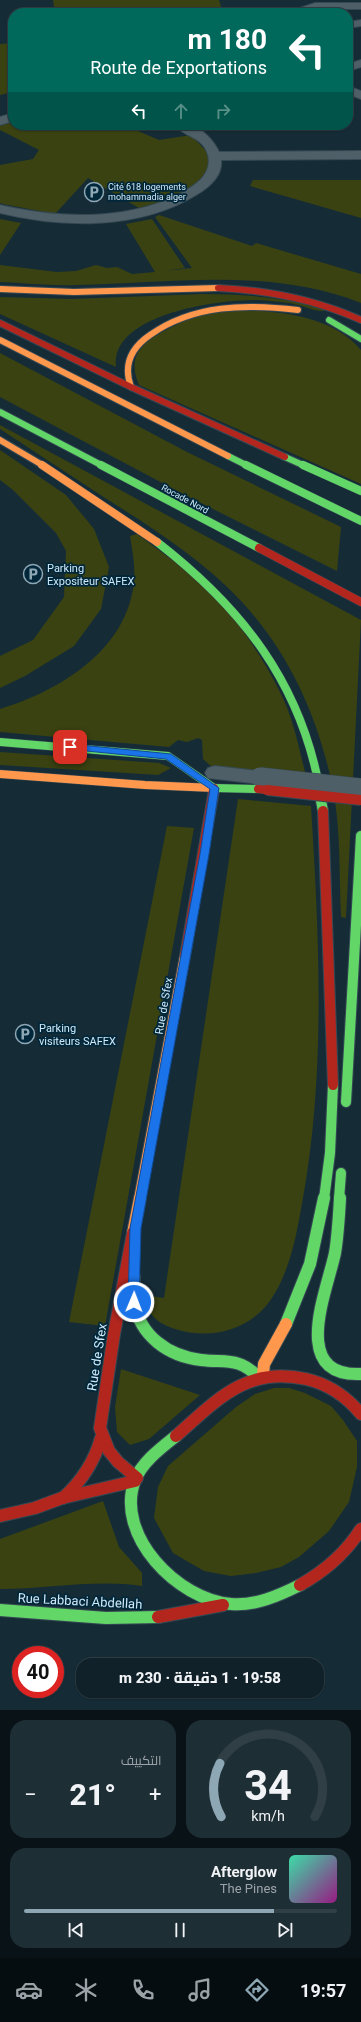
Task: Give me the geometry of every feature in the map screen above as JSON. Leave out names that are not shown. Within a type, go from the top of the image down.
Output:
[{"type":"main road","points":[[0,289],[85,292],[180,288],[243,288],[274,292],[314,300],[359,318]]},
{"type":"main road","points":[[131,387],[126,377],[126,369],[129,358],[135,347],[152,332],[174,320],[212,310],[250,306],[285,308],[307,312]]},
{"type":"main road","points":[[318,315],[338,324],[361,339]]},
{"type":"main road","points":[[0,322],[131,387],[361,491]]},
{"type":"main road","points":[[0,340],[136,410],[361,521]]},
{"type":"main road","name":"Rocade Nord","points":[[0,412],[361,602]]},
{"type":"main road","points":[[0,440],[57,474],[140,528],[196,571],[228,601],[261,641],[293,697],[308,740],[323,804],[333,1078],[332,1134],[325,1194],[316,1242],[300,1293],[285,1327],[264,1364],[261,1376]]},
{"type":"main road","points":[[0,742],[168,756],[214,780]]},
{"type":"main road","points":[[0,774],[145,785],[214,780]]},
{"type":"main road","name":"Rue de Sfex","points":[[136,1479],[107,1452],[101,1438],[101,1419],[114,1334],[203,862],[214,780]]},
{"type":"main road","points":[[259,783],[361,800]]},
{"type":"main road","points":[[345,1114],[361,836]]},
{"type":"main road","points":[[332,1134],[340,1184]]},
{"type":"main road","points":[[342,1161],[335,1251],[317,1330],[317,1340],[328,1366],[334,1371],[353,1377],[361,1374]]},
{"type":"main road","points":[[300,1293],[325,1251],[337,1226]]},
{"type":"main road","name":"Rue de Sfex","points":[[135,1228],[134,1302],[140,1323],[152,1340],[176,1354],[202,1360],[226,1359],[240,1362],[261,1376]]},
{"type":"main road","points":[[361,1414],[338,1392],[312,1380],[285,1373],[261,1376],[222,1394],[154,1456],[136,1479],[130,1506],[132,1519],[142,1543],[173,1580],[190,1592],[209,1600],[229,1604],[249,1604],[268,1600],[332,1565],[350,1553],[361,1529]]},
{"type":"main road","points":[[62,1498],[84,1478],[98,1452],[101,1438]]},
{"type":"main road","points":[[0,1525],[35,1508],[62,1498],[136,1479]]},
{"type":"main road","points":[[0,1516],[35,1508]]},
{"type":"main road","name":"Rue Labbaci Abdellah","points":[[0,1610],[106,1618],[158,1617],[229,1604]]},
{"type":"street","points":[[310,8],[315,6],[361,6]]},
{"type":"street","points":[[0,209],[40,217],[74,219],[108,218],[140,213],[168,205],[191,194],[206,182],[215,169],[215,156],[210,145],[198,134],[191,130]]},
{"type":"street","points":[[215,156],[361,155]]},
{"type":"street","points":[[214,780],[361,788]]},
{"type":"green space","points":[[53,0],[219,0],[221,8],[54,8]]},
{"type":"green space","points":[[8,43],[8,93],[0,95],[0,44]]},
{"type":"green space","points":[[8,124],[8,130],[136,130],[159,140],[191,135],[208,153],[208,167],[200,179],[185,191],[176,196],[139,208],[88,178],[55,214],[3,204],[0,203],[0,165],[33,159],[39,150],[0,130],[0,126]]},
{"type":"green space","points":[[253,180],[361,180],[361,218],[250,186]]},
{"type":"green space","points":[[159,215],[252,246],[256,243],[361,274],[361,303],[326,292],[291,285],[255,281],[184,280],[67,285],[0,282],[0,265],[57,272],[76,271],[96,265],[107,268],[117,267],[132,274],[155,272],[126,224],[152,219],[185,268],[164,271],[192,268],[155,217]]},
{"type":"green space","points":[[0,219],[21,223],[0,255]]},
{"type":"green space","points":[[203,294],[266,297],[328,309],[319,311],[284,302],[242,300],[220,302],[171,313],[149,322],[131,334],[119,349],[116,367],[0,314],[0,297],[72,299]]},
{"type":"green space","points":[[245,310],[276,312],[308,318],[323,323],[350,339],[361,350],[361,484],[139,385],[135,374],[136,356],[140,349],[154,337],[185,320],[200,315]]},
{"type":"green space","points":[[0,353],[187,452],[341,527],[337,571],[185,495],[0,397]]},
{"type":"green space","points":[[0,425],[361,620],[346,918],[341,917],[336,805],[327,763],[320,738],[301,690],[289,666],[275,644],[259,622],[227,586],[193,558],[175,544],[0,429]]},
{"type":"green space","points":[[0,450],[66,495],[94,529],[109,567],[101,609],[74,646],[25,676],[0,688],[0,656],[33,640],[64,597],[66,551],[56,533],[13,490],[0,480]]},
{"type":"green space","points":[[137,534],[204,586],[226,609],[256,650],[273,679],[289,712],[306,776],[213,768],[203,759],[202,740],[198,738],[187,742],[178,740],[169,747],[0,732],[0,709],[21,702],[63,681],[82,668],[99,653],[114,635],[125,616],[132,594],[134,572],[130,536]]},
{"type":"green space","points":[[0,752],[159,763],[171,768],[158,775],[0,765]]},
{"type":"green space","points":[[238,799],[311,806],[319,1002],[315,1101],[303,1198],[290,1259],[281,1282],[267,1305],[256,1316],[232,1329],[204,1334],[175,1329],[158,1321],[150,1313],[145,1295],[164,1298]]},
{"type":"green space","points":[[167,826],[194,828],[105,1326],[69,1322]]},
{"type":"green space","points":[[121,1369],[200,1395],[149,1439],[130,1445],[117,1432],[115,1407]]},
{"type":"green space","points":[[274,1388],[289,1388],[305,1393],[331,1406],[343,1420],[357,1441],[357,1467],[349,1502],[329,1531],[299,1557],[281,1567],[256,1573],[231,1576],[204,1571],[173,1553],[154,1518],[158,1487],[168,1466],[236,1407],[255,1394]]},
{"type":"green space","points":[[103,1501],[119,1547],[142,1573],[142,1586],[125,1584],[89,1584],[0,1589],[0,1539]]},
{"type":"traffic: fast","points":[[329,320],[361,339]]},
{"type":"traffic: fast","points":[[0,412],[259,548]]},
{"type":"traffic: fast","points":[[228,456],[361,521]]},
{"type":"traffic: fast","points":[[285,457],[361,491]]},
{"type":"traffic: fast","points":[[157,542],[189,567],[219,595],[246,626],[269,658],[289,694],[305,731],[316,770],[323,811]]},
{"type":"traffic: fast","points":[[0,742],[168,756],[214,788]]},
{"type":"traffic: fast","points":[[214,788],[258,789]]},
{"type":"traffic: fast","points":[[346,1102],[361,836]]},
{"type":"traffic: fast","points":[[286,1324],[308,1272],[316,1242],[330,1153],[333,1085]]},
{"type":"traffic: fast","points":[[341,1173],[335,1252],[320,1310],[317,1340],[319,1349],[328,1364],[342,1373],[361,1374]]},
{"type":"traffic: fast","points":[[134,1277],[134,1301],[137,1314],[149,1335],[158,1343],[168,1350],[190,1358],[233,1361],[239,1363],[251,1370],[258,1377]]},
{"type":"traffic: fast","points":[[176,1436],[164,1445],[138,1473],[131,1495],[135,1526],[142,1541],[161,1568],[173,1579],[195,1594],[218,1602],[230,1604],[257,1602],[300,1585]]},
{"type":"traffic: fast","points":[[0,1610],[106,1618],[158,1617]]},
{"type":"traffic: slow","points":[[0,289],[74,292],[218,288]]},
{"type":"traffic: slow","points":[[131,387],[127,367],[128,361],[134,349],[144,339],[161,327],[179,318],[218,308],[258,307],[298,310]]},
{"type":"traffic: slow","points":[[0,340],[228,456]]},
{"type":"traffic: slow","points":[[0,440],[57,474],[157,542]]},
{"type":"traffic: slow","points":[[0,774],[145,785],[214,788]]},
{"type":"traffic: slow","points":[[133,1233],[185,956]]},
{"type":"traffic: slow","points":[[263,1375],[264,1364],[286,1324]]},
{"type":"traffic: jam","points":[[218,288],[257,290],[292,296],[326,305],[361,320]]},
{"type":"traffic: jam","points":[[0,323],[131,387],[285,457]]},
{"type":"traffic: jam","points":[[259,548],[361,602]]},
{"type":"traffic: jam","points":[[185,956],[204,854],[214,788]]},
{"type":"traffic: jam","points":[[258,789],[361,800]]},
{"type":"traffic: jam","points":[[323,811],[333,1085]]},
{"type":"traffic: jam","points":[[133,1233],[114,1334],[100,1428],[105,1444],[113,1457],[137,1478]]},
{"type":"traffic: jam","points":[[176,1436],[206,1409],[236,1387],[253,1379],[270,1375],[290,1375],[326,1385],[345,1397],[361,1414]]},
{"type":"traffic: jam","points":[[63,1498],[77,1485],[87,1471],[95,1456],[101,1438]]},
{"type":"traffic: jam","points":[[0,1516],[35,1508],[62,1498],[135,1481]]},
{"type":"traffic: jam","points":[[300,1585],[335,1562],[349,1547],[361,1529]]},
{"type":"traffic: jam","points":[[158,1617],[223,1605]]},
{"type":"place","name":"Cité 618 logements mohammadia alger","points":[[94,192]]},
{"type":"place","name":"Parking Expositeur SAFEX","points":[[33,574]]},
{"type":"place","name":"Parking visiteurs SAFEX","points":[[25,1034]]},
{"type":"route","points":[[70,747],[168,756],[214,788],[204,854],[135,1228],[134,1302]]}]
